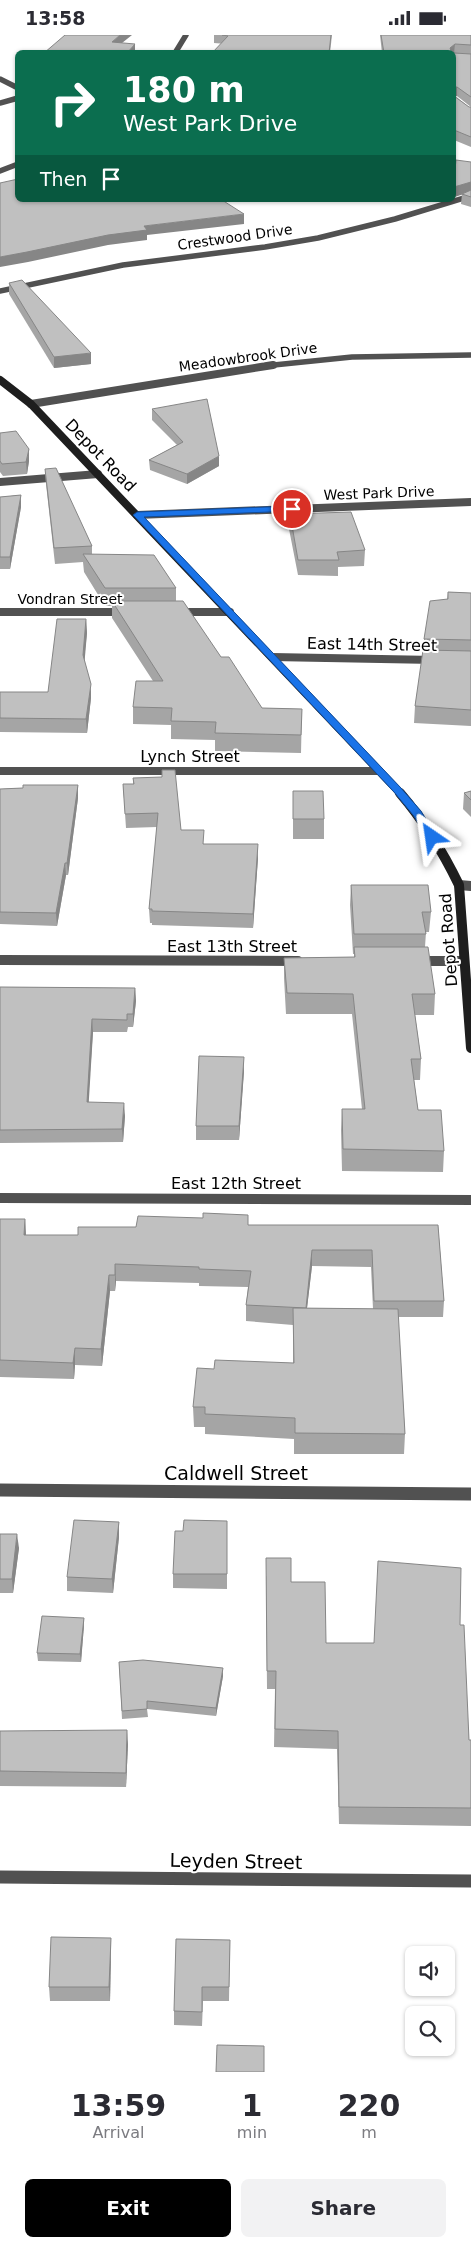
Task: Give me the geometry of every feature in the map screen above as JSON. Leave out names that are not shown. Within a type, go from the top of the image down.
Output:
[{"type":"street","points":[[177,50],[186,35]]},
{"type":"street","points":[[0,79],[15,86]]},
{"type":"street","points":[[0,103],[15,99]]},
{"type":"street","points":[[0,171],[15,165]]},
{"type":"street","name":"Crestwood Drive","points":[[456,201],[471,196]]},
{"type":"street","name":"Crestwood Drive","points":[[0,291],[78,273],[265,247],[329,235],[388,222],[452,202]]},
{"type":"street","name":"Meadowbrook Drive","points":[[31,404],[261,366],[314,360],[371,356],[471,355]]},
{"type":"street","name":"Depot Road","points":[[2,383],[31,404],[230,611],[417,813],[448,862],[459,885],[471,1048]]},
{"type":"street","points":[[0,482],[98,475]]},
{"type":"street","name":"West Park Drive","points":[[137,515],[471,502]]},
{"type":"street","name":"Vondran Street","points":[[0,611],[129,611]]},
{"type":"street","points":[[168,611],[230,611]]},
{"type":"street","name":"East 14th Street","points":[[272,657],[441,661]]},
{"type":"street","name":"Lynch Street","points":[[0,771],[379,771]]},
{"type":"street","points":[[459,885],[471,885]]},
{"type":"street","name":"East 13th Street","points":[[0,960],[305,961]]},
{"type":"street","points":[[403,961],[464,961]]},
{"type":"street","name":"East 12th Street","points":[[0,1197],[471,1200]]},
{"type":"street","name":"Caldwell Street","points":[[0,1490],[471,1494]]},
{"type":"street","name":"Leyden Street","points":[[0,1877],[471,1881]]},
{"type":"building","points":[[65,35],[120,35],[112,42],[135,44],[130,50],[48,50]]},
{"type":"building","points":[[222,35],[331,35],[329,50],[215,50],[228,36]]},
{"type":"building","points":[[381,35],[471,35],[471,45],[455,44],[450,48],[451,50],[384,50]]},
{"type":"building","points":[[456,53],[471,54],[471,97],[457,87]]},
{"type":"building","points":[[456,97],[471,107],[471,137],[456,131]]},
{"type":"building","points":[[456,160],[471,162],[471,182],[456,186]]},
{"type":"building","points":[[15,180],[15,202],[225,202],[244,214],[144,226],[147,230],[108,235],[0,257],[0,183]]},
{"type":"building","points":[[471,190],[471,197],[462,194]]},
{"type":"building","points":[[22,280],[91,353],[54,357],[9,283]]},
{"type":"building","points":[[207,399],[219,456],[187,474],[149,460],[183,442],[152,409]]},
{"type":"building","points":[[16,431],[29,449],[26,462],[2,464],[0,461],[0,433]]},
{"type":"building","points":[[56,468],[92,546],[54,548],[45,469]]},
{"type":"building","points":[[21,495],[10,557],[0,557],[0,497]]},
{"type":"building","points":[[351,512],[365,550],[337,552],[339,560],[298,560],[290,514]]},
{"type":"building","points":[[83,554],[154,555],[176,588],[105,588]]},
{"type":"building","points":[[448,592],[471,593],[471,640],[424,639],[430,601],[448,599]]},
{"type":"building","points":[[112,601],[183,601],[221,657],[229,657],[262,708],[302,709],[301,735],[215,733],[216,722],[171,721],[172,708],[133,707],[136,681],[163,681]]},
{"type":"building","points":[[57,619],[86,619],[83,655],[91,684],[86,719],[0,718],[0,692],[48,692]]},
{"type":"building","points":[[423,650],[471,651],[471,710],[415,706]]},
{"type":"building","points":[[162,770],[175,770],[181,830],[204,830],[203,844],[258,844],[253,914],[152,911],[152,909],[149,909],[158,813],[125,814],[123,784],[134,784],[133,778],[162,777]]},
{"type":"building","points":[[23,785],[78,785],[67,863],[65,863],[56,913],[0,912],[0,789],[23,788]]},
{"type":"building","points":[[293,791],[323,791],[324,819],[293,819]]},
{"type":"building","points":[[471,791],[471,800],[464,793]]},
{"type":"building","points":[[351,885],[428,885],[431,912],[422,912],[426,934],[354,934]]},
{"type":"building","points":[[354,947],[428,947],[435,994],[412,994],[421,1059],[411,1059],[418,1110],[441,1110],[444,1151],[343,1149],[342,1109],[365,1109],[353,994],[287,993],[284,958],[355,957]]},
{"type":"building","points":[[0,987],[135,988],[133,1014],[127,1014],[127,1020],[92,1019],[87,1102],[124,1103],[122,1129],[0,1130]]},
{"type":"building","points":[[199,1056],[244,1057],[239,1126],[196,1126]]},
{"type":"building","points":[[203,1213],[248,1215],[248,1225],[438,1225],[444,1301],[374,1301],[372,1250],[312,1250],[306,1308],[246,1305],[251,1271],[115,1264],[115,1275],[109,1275],[101,1349],[75,1348],[73,1363],[0,1360],[0,1219],[25,1219],[24,1235],[78,1235],[78,1227],[136,1227],[138,1216],[203,1218]]},
{"type":"building","points":[[293,1308],[398,1309],[405,1434],[295,1433],[295,1418],[205,1414],[205,1407],[193,1407],[197,1368],[214,1369],[215,1360],[294,1363]]},
{"type":"building","points":[[74,1520],[119,1522],[112,1579],[67,1577]]},
{"type":"building","points":[[184,1520],[227,1521],[227,1574],[173,1574],[175,1531],[183,1531]]},
{"type":"building","points":[[0,1534],[17,1534],[12,1579],[0,1579]]},
{"type":"building","points":[[266,1558],[291,1558],[291,1582],[325,1582],[326,1643],[374,1643],[378,1561],[461,1568],[460,1625],[464,1625],[469,1740],[471,1740],[471,1808],[339,1807],[338,1731],[275,1729],[276,1671],[267,1671]]},
{"type":"building","points":[[42,1616],[84,1618],[80,1654],[37,1653]]},
{"type":"building","points":[[143,1660],[223,1668],[216,1708],[147,1701],[147,1709],[122,1711],[119,1662]]},
{"type":"building","points":[[127,1730],[126,1773],[0,1771],[0,1731]]},
{"type":"building","points":[[51,1937],[111,1938],[109,1987],[49,1987]]},
{"type":"building","points":[[176,1939],[230,1940],[229,1987],[202,1987],[202,2012],[174,2011]]},
{"type":"building","points":[[217,2045],[264,2046],[264,2072],[216,2072]]},
{"type":"route","points":[[292,509],[137,515],[230,611],[397,790],[417,813],[432,837]]}]
